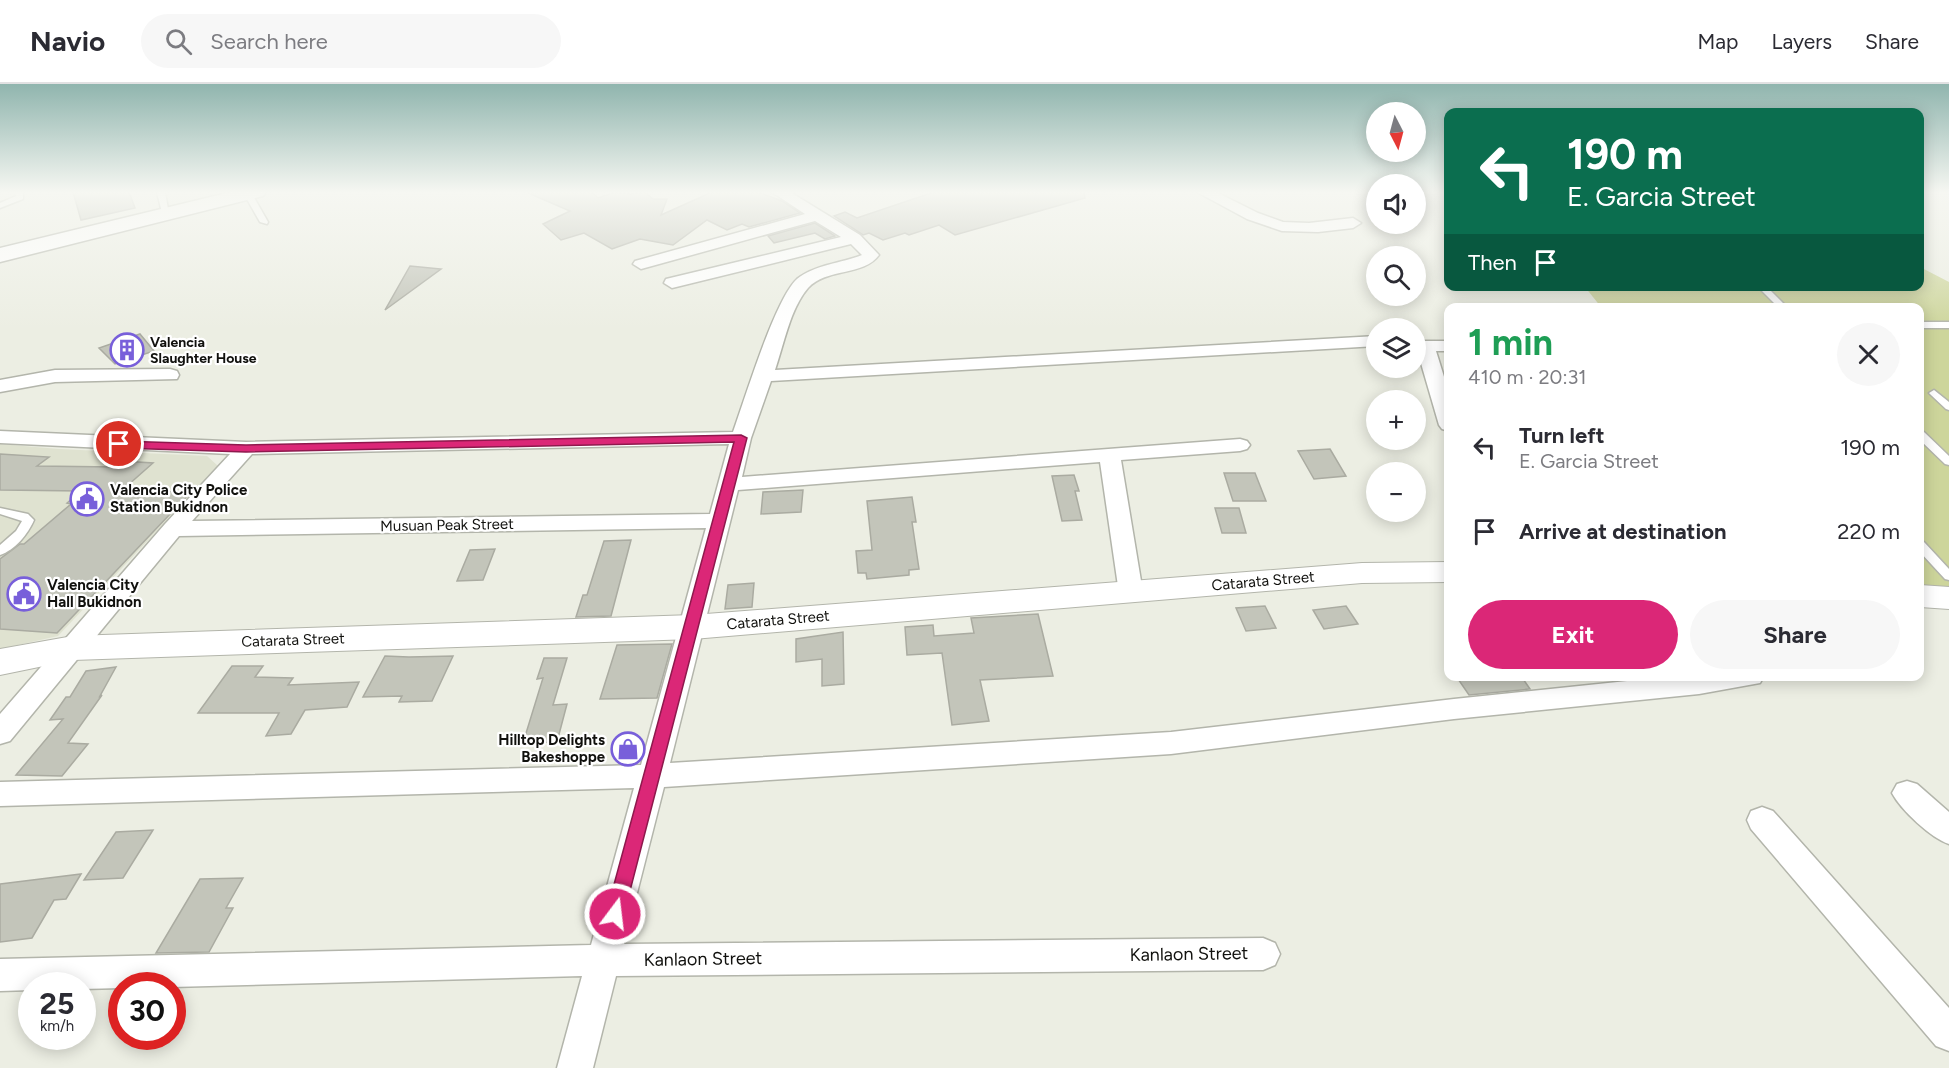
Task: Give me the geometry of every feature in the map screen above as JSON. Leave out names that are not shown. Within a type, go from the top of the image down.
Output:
[{"type":"highway","points":[[0,255],[54,238]]},
{"type":"street","points":[[641,264],[736,238]]},
{"type":"street","points":[[576,1068],[731,484],[741,438],[788,306],[803,283],[820,273],[867,259],[871,255],[854,238],[672,283]]},
{"type":"street","points":[[763,376],[1366,342]]},
{"type":"street","points":[[1426,345],[1444,346]]},
{"type":"street","points":[[1426,362],[1444,411]]},
{"type":"street","points":[[0,386],[55,376],[170,375]]},
{"type":"street","points":[[0,437],[141,446],[246,448],[741,438]]},
{"type":"street","points":[[731,484],[1240,445]]},
{"type":"street","points":[[0,733],[173,529],[246,448]]},
{"type":"street","points":[[1110,455],[1131,593]]},
{"type":"street","name":"Musuan Peak Street","points":[[173,529],[720,521]]},
{"type":"street","name":"Catarata Street","points":[[0,662],[73,648],[693,627],[1362,573],[1444,572]]},
{"type":"street","points":[[1924,596],[1949,598]]},
{"type":"street","points":[[0,794],[653,776],[1215,739],[1454,709],[1718,681]]},
{"type":"street","points":[[1907,794],[1949,831]]},
{"type":"street","points":[[1762,820],[1949,1034]]},
{"type":"street","name":"Kanlaon Street","points":[[0,975],[603,960],[1263,954]]},
{"type":"lane","points":[[1766,291],[1779,303]]},
{"type":"lane","points":[[1924,325],[1949,326]]},
{"type":"lane","points":[[1934,393],[1949,407]]},
{"type":"lane","points":[[1924,438],[1949,462]]},
{"type":"lane","points":[[0,511],[24,516],[28,520],[25,528],[17,537],[0,551]]},
{"type":"lane","points":[[1924,549],[1949,576]]},
{"type":"shaded area","points":[[0,444],[207,456],[218,466],[58,636],[0,649]]},
{"type":"green space","points":[[1924,269],[1949,282],[1949,589],[1924,587],[1924,303],[1598,303],[1588,291],[1924,291]]},
{"type":"building","points":[[593,238],[683,238],[673,245],[640,239],[612,249]]},
{"type":"building","points":[[770,238],[795,238],[774,243]]},
{"type":"building","points":[[410,266],[441,269],[385,310]]},
{"type":"building","name":"Valencia Slaughter House","points":[[140,334],[154,351],[115,364],[99,348]]},
{"type":"building","points":[[1330,449],[1346,476],[1314,479],[1298,451]]},
{"type":"building","points":[[0,454],[49,457],[37,466],[115,467],[121,461],[153,463],[127,486],[135,487],[130,491],[191,492],[57,633],[0,629],[0,559],[20,544],[24,544],[71,504],[67,503],[81,491],[0,490]]},
{"type":"building","points":[[1224,473],[1255,473],[1266,501],[1233,501]]},
{"type":"building","points":[[1074,475],[1079,491],[1075,491],[1082,520],[1062,521],[1052,476]]},
{"type":"building","points":[[803,490],[801,512],[761,514],[763,492]]},
{"type":"building","points":[[912,497],[916,522],[912,522],[919,569],[909,570],[909,575],[867,579],[866,573],[858,573],[856,551],[872,550],[867,501]]},
{"type":"building","points":[[1215,508],[1239,508],[1246,533],[1222,533]]},
{"type":"building","points":[[631,540],[611,616],[576,617],[583,595],[587,595],[604,541]]},
{"type":"building","points":[[495,549],[483,580],[457,581],[470,550]]},
{"type":"building","points":[[754,583],[752,607],[725,609],[728,585]]},
{"type":"building","points":[[1265,606],[1276,628],[1246,631],[1236,608]]},
{"type":"building","points":[[1346,606],[1358,624],[1324,629],[1313,610]]},
{"type":"building","points":[[1038,614],[1053,676],[980,680],[989,721],[952,725],[942,653],[907,655],[905,627],[933,625],[934,636],[974,633],[971,618]]},
{"type":"building","points":[[843,632],[844,684],[822,686],[822,659],[796,662],[796,639]]},
{"type":"building","points":[[672,644],[657,698],[600,699],[617,645]]},
{"type":"building","points":[[385,656],[453,656],[432,701],[399,702],[402,696],[363,697]]},
{"type":"building","points":[[544,658],[567,658],[553,705],[567,704],[557,742],[523,743],[543,678],[537,679]]},
{"type":"building","points":[[232,666],[263,666],[255,677],[293,678],[288,685],[359,682],[347,707],[305,710],[291,734],[266,736],[279,713],[198,713]]},
{"type":"building","points":[[116,667],[100,696],[102,695],[68,743],[88,744],[62,776],[16,775],[63,719],[50,720],[66,697],[70,697],[86,671]]},
{"type":"building","points":[[1459,681],[1524,681],[1530,689],[1469,695]]},
{"type":"building","points":[[153,830],[123,878],[84,880],[116,832]]},
{"type":"building","points":[[81,874],[66,899],[54,900],[32,938],[0,942],[0,884]]},
{"type":"building","points":[[243,878],[226,908],[233,908],[209,952],[156,953],[200,879]]},
{"type":"place","name":"Valencia Slaughter House","points":[[127,350]]},
{"type":"place","name":"Valencia City Police Station Bukidnon","points":[[87,499]]},
{"type":"place","name":"Valencia City Hall Bukidnon","points":[[24,594]]},
{"type":"place","name":"Hilltop Delights Bakeshoppe","points":[[628,749]]},
{"type":"route","points":[[119,444],[246,448],[741,438],[731,484],[615,914]]}]
